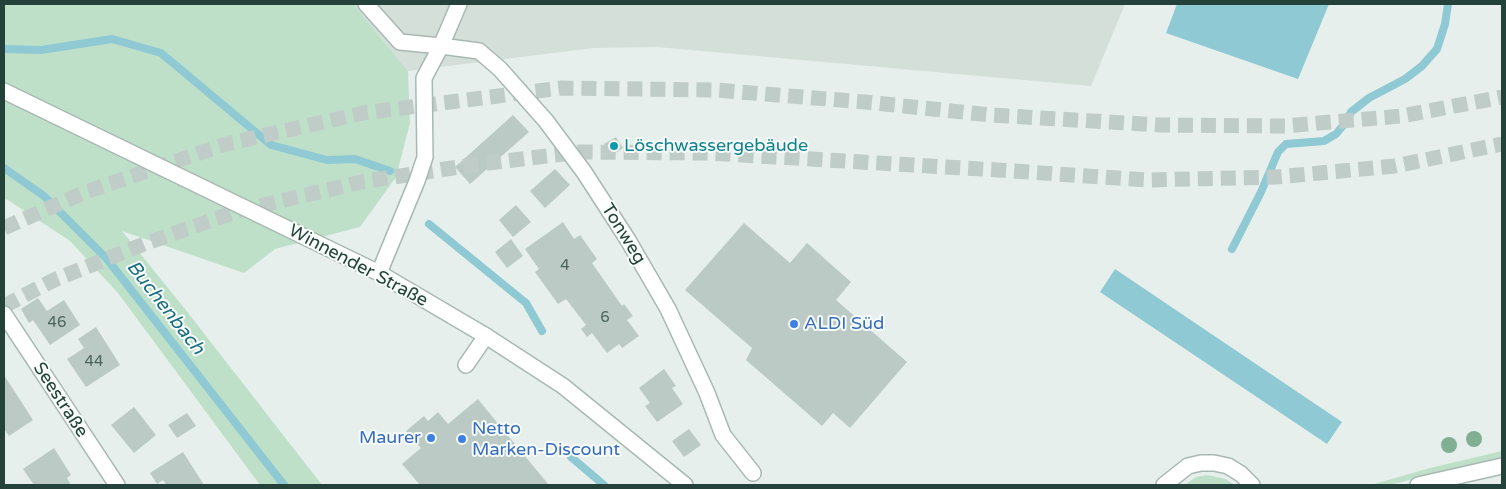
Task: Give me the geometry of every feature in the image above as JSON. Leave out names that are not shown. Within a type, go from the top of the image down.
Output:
[{"type":"street","name":"Tonweg","points":[[366,4],[400,42],[479,51],[500,70],[546,121],[584,172],[628,240],[668,309],[707,393],[723,435],[754,473]]},
{"type":"street","points":[[379,273],[417,181],[425,156],[424,78],[441,46],[459,4]]},
{"type":"street","name":"Winnender Straße","points":[[4,90],[379,273],[486,336],[563,386],[685,485]]},
{"type":"street","name":"Seestraße","points":[[4,314],[117,485]]},
{"type":"street","points":[[466,365],[486,336]]},
{"type":"street","points":[[1164,485],[1188,466],[1208,463],[1228,466],[1241,474],[1252,485]]},
{"type":"street","points":[[1418,485],[1502,466]]},
{"type":"shaded area","points":[[353,4],[1125,4],[1091,86],[657,47],[594,48],[408,71]]},
{"type":"green space","points":[[4,4],[353,4],[408,71],[410,123],[396,177],[360,227],[275,249],[244,273],[122,231],[322,485],[260,485],[118,293],[70,241],[4,199]]},
{"type":"green space","points":[[1502,451],[1502,457],[1389,485],[1371,485],[1430,468]]},
{"type":"green space","points":[[1207,475],[1226,479],[1234,485],[1185,485],[1196,477]]},
{"type":"water","points":[[1177,4],[1329,4],[1298,79],[1166,33]]},
{"type":"water","points":[[1115,269],[1342,422],[1327,444],[1100,292]]},
{"type":"building","points":[[513,115],[529,132],[470,184],[455,167]]},
{"type":"building","name":"Löschwassergebäude","points":[[616,137],[623,148],[611,156],[604,144]]},
{"type":"building","points":[[555,169],[570,185],[545,208],[530,191]]},
{"type":"building","points":[[516,205],[531,222],[513,237],[499,220]]},
{"type":"building","points":[[563,222],[574,239],[580,235],[597,259],[592,263],[622,306],[624,304],[633,316],[627,320],[639,336],[622,348],[619,344],[607,353],[592,333],[587,337],[581,329],[586,325],[566,299],[558,304],[535,272],[539,269],[525,249]]},
{"type":"building","name":"ALDI Süd","points":[[744,223],[790,263],[807,243],[851,282],[836,300],[907,362],[850,428],[833,413],[822,426],[746,360],[752,348],[685,290]]},
{"type":"building","points":[[511,239],[523,256],[507,268],[495,252]]},
{"type":"building","points":[[38,298],[47,311],[64,300],[80,325],[50,345],[33,320],[29,323],[21,309]]},
{"type":"building","points":[[96,327],[120,365],[86,387],[67,359],[84,348],[78,339]]},
{"type":"building","points":[[664,369],[676,386],[672,388],[683,404],[657,422],[645,406],[650,403],[639,388]]},
{"type":"building","points":[[4,375],[33,420],[9,436],[4,429]]},
{"type":"building","name":"Netto Marken-Discount","points":[[478,399],[549,485],[420,485],[402,464],[421,448],[406,431],[424,416],[428,421],[438,412],[448,424]]},
{"type":"building","points":[[134,407],[156,435],[134,453],[111,425]]},
{"type":"building","points":[[187,413],[196,426],[177,438],[168,425]]},
{"type":"building","points":[[689,429],[701,445],[684,457],[672,441]]},
{"type":"building","points":[[54,448],[71,475],[67,478],[71,485],[34,485],[23,469]]},
{"type":"building","points":[[183,452],[204,485],[166,485],[163,480],[157,484],[150,473]]},
{"type":"waterway","points":[[1232,249],[1261,192],[1278,152],[1286,144],[1324,141],[1336,134],[1346,122],[1351,112],[1369,98],[1405,79],[1422,66],[1437,49],[1445,24],[1448,4]]},
{"type":"waterway","points":[[4,49],[41,50],[112,39],[161,53],[271,145],[327,160],[355,159],[390,171]]},
{"type":"waterway","name":"Buchenbach","points":[[4,168],[44,196],[107,259],[284,485]]},
{"type":"waterway","points":[[429,224],[526,303],[542,331]]},
{"type":"waterway","points":[[571,457],[604,485]]},
{"type":"tunnel","points":[[4,228],[83,193],[226,144],[363,113],[561,88],[715,90],[865,102],[991,115],[1160,125],[1285,126],[1401,116],[1502,97]]},
{"type":"tunnel","points":[[4,306],[54,280],[144,244],[238,211],[361,182],[472,165],[580,152],[708,153],[1147,180],[1276,177],[1395,166],[1502,144]]},
{"type":"place","name":"Löschwassergebäude","points":[[614,146]]},
{"type":"place","name":"ALDI Süd","points":[[794,324]]},
{"type":"place","name":"Maurer","points":[[431,438]]},
{"type":"place","name":"Netto Marken-Discount","points":[[462,439]]}]
